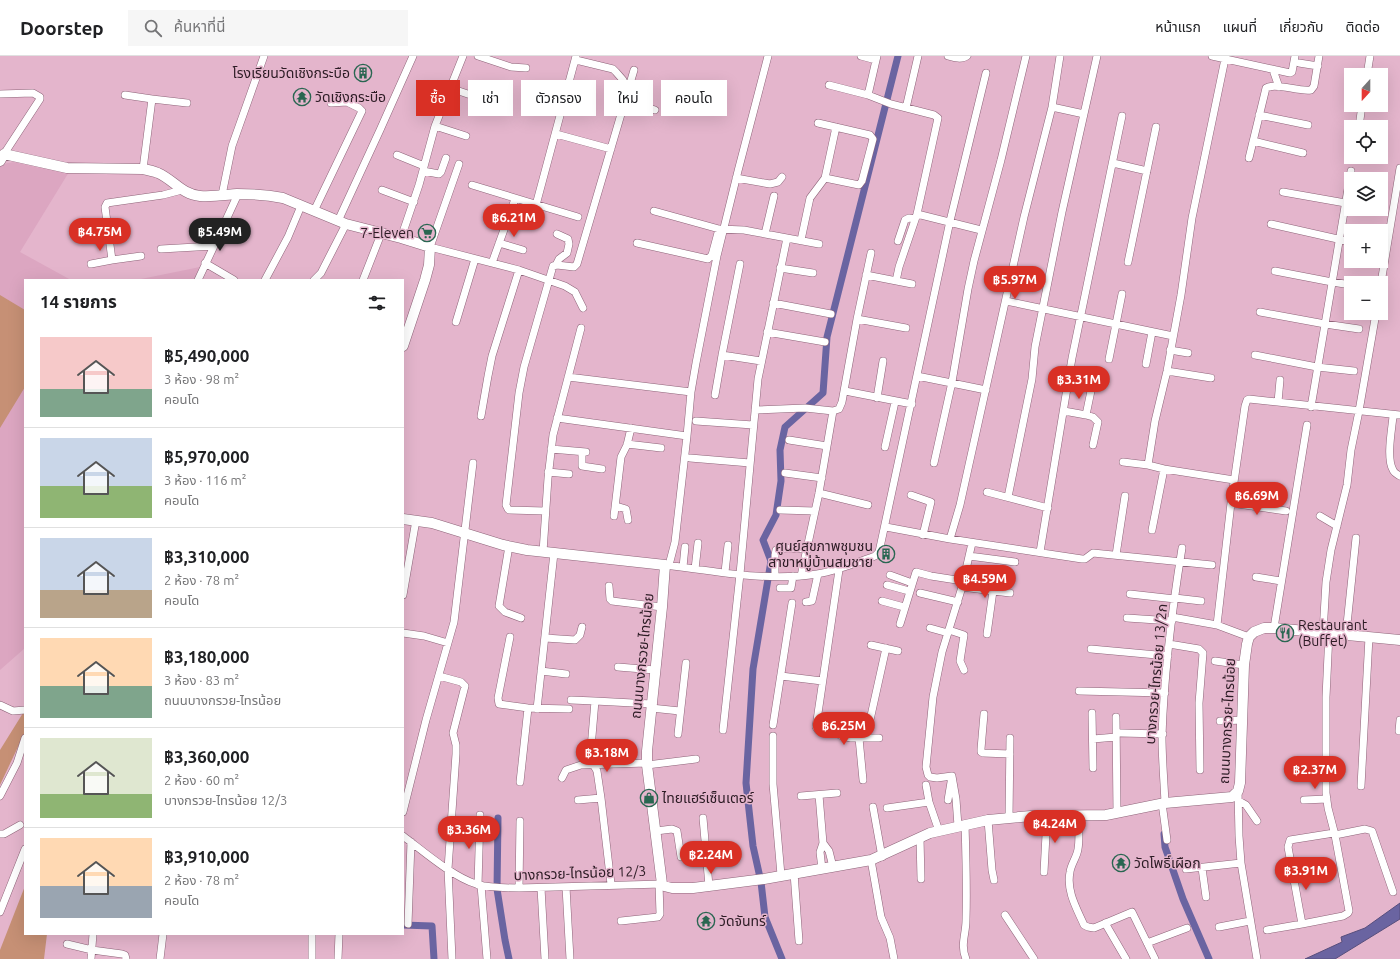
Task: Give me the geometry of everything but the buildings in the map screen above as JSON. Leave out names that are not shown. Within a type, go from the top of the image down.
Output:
[{"type":"main road","points":[[2,157],[67,168],[143,169],[159,173],[182,190],[201,196],[238,194],[274,196],[342,223],[430,247],[429,265],[425,280],[404,343]]},
{"type":"main road","points":[[404,519],[432,523],[509,546],[548,553],[673,566]]},
{"type":"main road","name":"ถนนบางกรวย-ไทรน้อย","points":[[673,566],[662,607],[651,706],[647,764],[656,831],[660,884],[679,889],[759,879],[871,860],[939,831],[988,820],[1047,816],[1106,815],[1164,803],[1229,797],[1234,795],[1238,796],[1243,720],[1244,665],[1249,637]]},
{"type":"main road","points":[[1249,637],[1258,630],[1274,628],[1400,640]]},
{"type":"street","points":[[222,195],[232,146],[264,56]]},
{"type":"street","points":[[315,279],[321,273],[380,130],[413,56]]},
{"type":"street","points":[[453,80],[463,56]]},
{"type":"street","points":[[478,56],[511,67],[526,68]]},
{"type":"street","points":[[673,566],[674,542],[691,392],[717,256],[768,56]]},
{"type":"street","points":[[861,56],[876,58],[868,95]]},
{"type":"street","points":[[906,108],[918,56]]},
{"type":"street","points":[[948,56],[954,58],[964,58],[967,56]]},
{"type":"street","points":[[934,463],[952,382],[968,289],[1026,56]]},
{"type":"street","points":[[950,540],[960,505],[1037,160],[1052,107],[1060,56]]},
{"type":"street","points":[[1008,497],[1032,379],[1035,348],[1062,212],[1097,56]]},
{"type":"street","points":[[1212,56],[1291,73],[1295,56]]},
{"type":"street","points":[[1249,158],[1266,88],[1272,85],[1304,91],[1311,90],[1314,86],[1319,56]]},
{"type":"street","points":[[1368,68],[1370,56]]},
{"type":"street","points":[[536,205],[576,58],[613,70],[623,80]]},
{"type":"street","points":[[1148,465],[1155,421],[1167,371],[1192,218],[1225,59]]},
{"type":"street","points":[[1299,63],[1318,66]]},
{"type":"street","points":[[631,80],[634,70]]},
{"type":"street","points":[[1273,70],[1279,87]]},
{"type":"street","points":[[673,566],[740,574],[801,576],[839,570],[875,556],[880,550],[950,221],[986,73]]},
{"type":"street","points":[[828,85],[868,95],[906,108],[934,114],[939,120],[916,216],[899,267],[896,281]]},
{"type":"street","points":[[0,94],[33,93],[40,97],[2,157]]},
{"type":"street","points":[[125,95],[187,102]]},
{"type":"street","points":[[143,169],[152,99]]},
{"type":"street","points":[[314,211],[362,111],[347,102],[331,103]]},
{"type":"street","points":[[1052,107],[1084,114]]},
{"type":"street","points":[[1259,115],[1308,125]]},
{"type":"street","points":[[401,238],[414,202],[439,116]]},
{"type":"street","points":[[556,265],[574,267],[577,264],[621,116]]},
{"type":"street","points":[[1040,552],[1072,358],[1122,116]]},
{"type":"street","points":[[818,123],[870,136],[874,139],[862,181],[859,185],[825,178]]},
{"type":"street","points":[[435,126],[466,136]]},
{"type":"street","points":[[800,240],[808,203],[812,193],[825,178],[836,127]]},
{"type":"street","points":[[1128,262],[1156,127]]},
{"type":"street","points":[[556,134],[612,149]]},
{"type":"street","points":[[1253,141],[1303,153]]},
{"type":"street","points":[[397,155],[439,174],[446,158]]},
{"type":"street","points":[[1113,163],[1147,171]]},
{"type":"street","points":[[459,164],[430,247],[519,270],[572,289],[578,296],[583,308]]},
{"type":"street","points":[[1382,276],[1400,168]]},
{"type":"street","points":[[736,178],[770,184],[778,182],[782,177]]},
{"type":"street","points":[[472,185],[578,217]]},
{"type":"street","points":[[112,260],[104,207],[107,203],[110,201],[163,195],[182,190]]},
{"type":"street","points":[[382,190],[414,202]]},
{"type":"street","points":[[1283,192],[1344,202]]},
{"type":"street","points":[[198,279],[238,194]]},
{"type":"street","points":[[765,234],[774,196]]},
{"type":"street","points":[[492,263],[516,199]]},
{"type":"street","points":[[265,279],[288,237],[302,206]]},
{"type":"street","points":[[654,211],[725,228],[744,230],[819,244]]},
{"type":"street","points":[[898,241],[905,220],[916,216],[950,221],[982,230]]},
{"type":"street","points":[[1311,407],[1332,282],[1345,216]]},
{"type":"street","points":[[1271,224],[1344,241]]},
{"type":"street","points":[[637,243],[708,259],[712,255],[725,228]]},
{"type":"street","points":[[363,279],[381,234]]},
{"type":"street","points":[[545,511],[508,510],[506,505],[519,394],[524,367],[553,266],[556,265],[559,259],[567,253],[569,244],[568,239],[558,234]]},
{"type":"street","points":[[723,730],[740,574],[753,425],[761,361],[787,238]]},
{"type":"street","points":[[499,243],[523,250]]},
{"type":"street","points":[[161,249],[214,246]]},
{"type":"street","points":[[755,410],[805,408],[833,411],[841,407],[871,253]]},
{"type":"street","points":[[91,264],[141,256]]},
{"type":"street","points":[[456,322],[475,259]]},
{"type":"street","points":[[205,263],[232,279]]},
{"type":"street","points":[[715,394],[740,264]]},
{"type":"street","points":[[780,268],[813,273]]},
{"type":"street","points":[[481,416],[492,356],[519,270]]},
{"type":"street","points":[[1274,271],[1344,284]]},
{"type":"street","points":[[866,275],[912,284]]},
{"type":"street","points":[[1109,359],[1122,294]]},
{"type":"street","points":[[1006,301],[1173,336]]},
{"type":"street","points":[[773,303],[831,314]]},
{"type":"street","points":[[1260,312],[1359,329]]},
{"type":"street","points":[[857,320],[906,328]]},
{"type":"street","points":[[1267,930],[1343,916],[1348,914],[1349,911],[1327,799],[1326,582],[1333,539],[1345,492],[1351,450],[1375,320]]},
{"type":"street","points":[[537,709],[545,638],[548,553],[545,511],[548,472],[557,418],[581,328]]},
{"type":"street","points":[[767,332],[825,342]]},
{"type":"street","points":[[1146,364],[1152,332]]},
{"type":"street","points":[[1170,350],[1188,353]]},
{"type":"street","points":[[722,355],[761,361]]},
{"type":"street","points":[[1255,355],[1317,368],[1354,371]]},
{"type":"street","points":[[877,398],[884,361]]},
{"type":"street","points":[[1167,371],[1211,378]]},
{"type":"street","points":[[917,376],[986,390]]},
{"type":"street","points":[[568,377],[691,392]]},
{"type":"street","points":[[1278,402],[1280,380]]},
{"type":"street","points":[[1086,415],[1092,386]]},
{"type":"street","points":[[845,391],[895,402],[912,404]]},
{"type":"street","points":[[1217,625],[1234,480],[1246,402],[1249,399],[1397,416],[1390,453],[1393,470],[1400,476]]},
{"type":"street","points":[[885,447],[895,402]]},
{"type":"street","points":[[801,576],[822,478],[833,411]]},
{"type":"street","points":[[1064,411],[1093,417],[1098,422],[1093,446]]},
{"type":"street","points":[[557,418],[687,436]]},
{"type":"street","points":[[696,421],[753,425]]},
{"type":"street","points":[[1274,628],[1307,425]]},
{"type":"street","points":[[614,516],[620,457],[627,444],[631,428]]},
{"type":"street","points":[[789,440],[827,446]]},
{"type":"street","points":[[627,444],[661,448]]},
{"type":"street","points":[[551,449],[584,452],[582,466],[602,469]]},
{"type":"street","points":[[690,458],[750,463]]},
{"type":"street","points":[[404,808],[422,735],[456,613],[473,462]]},
{"type":"street","points":[[1123,462],[1234,480]]},
{"type":"street","points":[[1152,530],[1164,469]]},
{"type":"street","points":[[548,472],[569,474]]},
{"type":"street","points":[[785,472],[822,478]]},
{"type":"street","points":[[987,492],[1048,508]]},
{"type":"street","points":[[819,493],[868,505]]},
{"type":"street","points":[[911,495],[931,502],[924,535]]},
{"type":"street","points":[[1116,555],[1125,496]]},
{"type":"street","points":[[1231,503],[1286,511]]},
{"type":"street","points":[[616,506],[626,509],[628,520]]},
{"type":"street","points":[[780,510],[815,511]]},
{"type":"street","points":[[1320,516],[1337,526]]},
{"type":"street","points":[[404,589],[416,520]]},
{"type":"street","points":[[886,527],[950,540],[1085,559],[1096,553],[1212,565]]},
{"type":"street","points":[[1346,634],[1356,538]]},
{"type":"street","points":[[695,569],[698,543]]},
{"type":"street","points":[[952,776],[937,778],[930,777],[926,767],[933,697],[948,631],[963,584],[972,543]]},
{"type":"street","points":[[725,572],[728,545]]},
{"type":"street","points":[[509,546],[499,606],[505,612],[521,618]]},
{"type":"street","points":[[673,566],[685,547]]},
{"type":"street","points":[[771,576],[776,550],[784,548],[807,549]]},
{"type":"street","name":"บางกรวย-ไทรน้อย 13/2ก","points":[[1167,840],[1164,803],[1162,734],[1169,644],[1182,548]]},
{"type":"street","points":[[969,556],[1015,562]]},
{"type":"street","points":[[839,570],[816,727],[818,730],[830,731],[846,737],[879,738]]},
{"type":"street","points":[[900,624],[914,573],[917,572],[993,591],[1010,593]]},
{"type":"street","points":[[806,602],[812,601],[818,574]]},
{"type":"street","points":[[890,575],[912,583]]},
{"type":"street","points":[[780,588],[791,588],[793,576]]},
{"type":"street","points":[[1256,577],[1282,581]]},
{"type":"street","points":[[887,585],[909,591]]},
{"type":"street","points":[[609,586],[610,599],[612,601],[662,607]]},
{"type":"street","points":[[987,634],[993,591]]},
{"type":"street","points":[[920,593],[958,602]]},
{"type":"street","points":[[1130,594],[1201,601]]},
{"type":"street","points":[[882,601],[904,607]]},
{"type":"street","points":[[773,725],[792,603]]},
{"type":"street","points":[[1127,618],[1172,619],[1217,625],[1249,637]]},
{"type":"street","points":[[545,638],[575,640],[580,635],[582,627]]},
{"type":"street","points":[[930,628],[962,634],[964,636],[960,661],[964,670]]},
{"type":"street","points":[[404,633],[424,636],[448,643]]},
{"type":"street","points":[[1361,786],[1369,636]]},
{"type":"street","points":[[510,637],[498,702],[501,704],[537,709],[569,709]]},
{"type":"street","points":[[1169,644],[1199,649],[1203,653],[1200,703],[1200,770]]},
{"type":"street","points":[[871,645],[898,651]]},
{"type":"street","points":[[863,780],[862,738],[886,648]]},
{"type":"street","points":[[1090,649],[1168,656]]},
{"type":"street","points":[[1215,661],[1244,665]]},
{"type":"street","points":[[678,734],[686,663]]},
{"type":"street","points":[[618,666],[655,670]]},
{"type":"street","points":[[541,671],[566,674]]},
{"type":"street","points":[[439,676],[460,682],[465,686],[453,733],[456,745],[456,754],[448,869],[452,959]]},
{"type":"street","points":[[781,676],[822,681]]},
{"type":"street","points":[[1079,691],[1165,693]]},
{"type":"street","points":[[571,700],[599,700],[680,711]]},
{"type":"street","points":[[595,701],[591,748],[593,764],[597,771],[601,798],[611,884]]},
{"type":"street","points":[[0,705],[13,711],[24,710]]},
{"type":"street","points":[[520,782],[528,708]]},
{"type":"street","points":[[1092,713],[1093,768]]},
{"type":"street","points":[[984,714],[980,749],[981,752],[1010,754]]},
{"type":"street","points":[[1116,717],[1118,735],[1117,813]]},
{"type":"street","points":[[1220,721],[1243,720]]},
{"type":"street","points":[[1399,731],[1400,720]]},
{"type":"street","points":[[838,734],[839,721]]},
{"type":"street","points":[[1092,738],[1118,735],[1162,734]]},
{"type":"street","points":[[773,736],[773,784],[782,875]]},
{"type":"street","points":[[1009,818],[1010,738]]},
{"type":"street","points":[[0,796],[17,763],[24,741]]},
{"type":"street","points":[[562,778],[564,773],[569,768],[581,765],[647,764],[696,759]]},
{"type":"street","points":[[948,800],[952,776]]},
{"type":"street","points":[[952,776],[962,825],[966,922],[963,944],[966,959]]},
{"type":"street","points":[[926,785],[929,802],[939,831]]},
{"type":"street","points":[[801,796],[837,793]]},
{"type":"street","points":[[819,794],[823,843],[820,852],[822,869]]},
{"type":"street","points":[[1238,796],[1257,821]]},
{"type":"street","points":[[1238,796],[1241,863],[1256,959]]},
{"type":"street","points":[[578,800],[601,798]]},
{"type":"street","points":[[1304,800],[1327,799]]},
{"type":"street","points":[[887,808],[929,802]]},
{"type":"street","points":[[873,807],[882,856]]},
{"type":"street","points":[[480,815],[479,885],[487,959]]},
{"type":"street","points":[[1079,815],[1078,850],[1070,872],[1070,892],[1078,911],[1086,926],[1091,928],[1132,912],[1155,959]]},
{"type":"street","points":[[1044,872],[1047,816]]},
{"type":"street","points":[[703,818],[709,886]]},
{"type":"street","points":[[988,820],[994,880]]},
{"type":"street","points":[[519,888],[520,821]]},
{"type":"street","points":[[0,834],[4,834],[20,825]]},
{"type":"street","points":[[656,831],[672,829],[677,831],[681,857]]},
{"type":"street","points":[[1302,924],[1288,847],[1288,842],[1292,839],[1365,829],[1372,831],[1393,892]]},
{"type":"street","name":"บางกรวย-ไทรน้อย 12/3","points":[[404,837],[448,869],[466,880],[479,885],[497,888],[541,888],[611,884],[660,884]]},
{"type":"street","points":[[920,838],[921,880]]},
{"type":"street","points":[[408,924],[407,858],[411,842]]},
{"type":"street","points":[[823,843],[829,851],[833,866]]},
{"type":"street","points":[[0,912],[24,852]]},
{"type":"street","points":[[871,860],[881,917],[890,938],[894,959]]},
{"type":"street","points":[[1186,869],[1241,863]]},
{"type":"street","points":[[1202,868],[1206,897]]},
{"type":"street","points":[[794,873],[799,941]]},
{"type":"street","points":[[621,921],[658,917],[660,914],[660,884]]},
{"type":"street","points":[[566,887],[570,959]]},
{"type":"street","points":[[541,888],[545,959]]},
{"type":"street","points":[[1005,915],[1034,959]]},
{"type":"street","points":[[1219,927],[1250,921]]},
{"type":"street","points":[[1105,923],[1126,959]]},
{"type":"street","points":[[1147,943],[1187,928]]},
{"type":"street","points":[[91,959],[93,935]]},
{"type":"street","points":[[160,959],[163,935]]},
{"type":"street","points":[[312,935],[312,959]]},
{"type":"street","points":[[338,959],[339,935]]},
{"type":"street","points":[[67,944],[92,950],[122,954],[126,959]]},
{"type":"shaded area","points":[[14,162],[40,168],[42,165],[69,172],[20,252],[69,279],[24,279],[24,649],[0,670],[0,167],[2,164]]},
{"type":"shaded area","points":[[200,267],[194,279],[141,279]]},
{"type":"shaded area","points":[[0,295],[24,309],[24,389],[0,428]]},
{"type":"shaded area","points":[[23,713],[24,734],[0,785],[0,750]]},
{"type":"shaded area","points":[[24,889],[24,935],[47,935],[44,959],[0,959],[0,950]]},
{"type":"shaded area","points":[[1400,903],[1400,919],[1335,959],[1305,959],[1342,942],[1341,937],[1365,928]]},
{"type":"waterway","points":[[782,959],[765,917],[761,882],[753,846],[746,783],[753,669],[771,561],[763,540],[776,515],[781,481],[780,450],[785,427],[823,393],[827,337],[898,56]]},
{"type":"waterway","points":[[498,818],[497,889],[509,959]]},
{"type":"waterway","points":[[1164,834],[1165,847],[1183,899],[1209,959]]},
{"type":"waterway","points":[[404,925],[432,926],[434,959]]},
{"type":"place","name":"โรงเรียนวัดเชิงกระบือ","points":[[363,73]]},
{"type":"place","name":"วัดเชิงกระบือ","points":[[302,97]]},
{"type":"place","name":"7-Eleven","points":[[427,233]]},
{"type":"place","name":"ศูนย์สุขภาพชุมชน สาขาหมู่บ้านสมชาย","points":[[886,554]]},
{"type":"place","name":"Restaurant (Buffet)","points":[[1285,633]]},
{"type":"place","name":"ไทยแฮร์เซ็นเตอร์","points":[[649,798]]},
{"type":"place","name":"วัดโพธิ์เผือก","points":[[1121,863]]},
{"type":"place","name":"วัดจันทร์","points":[[706,921]]}]
